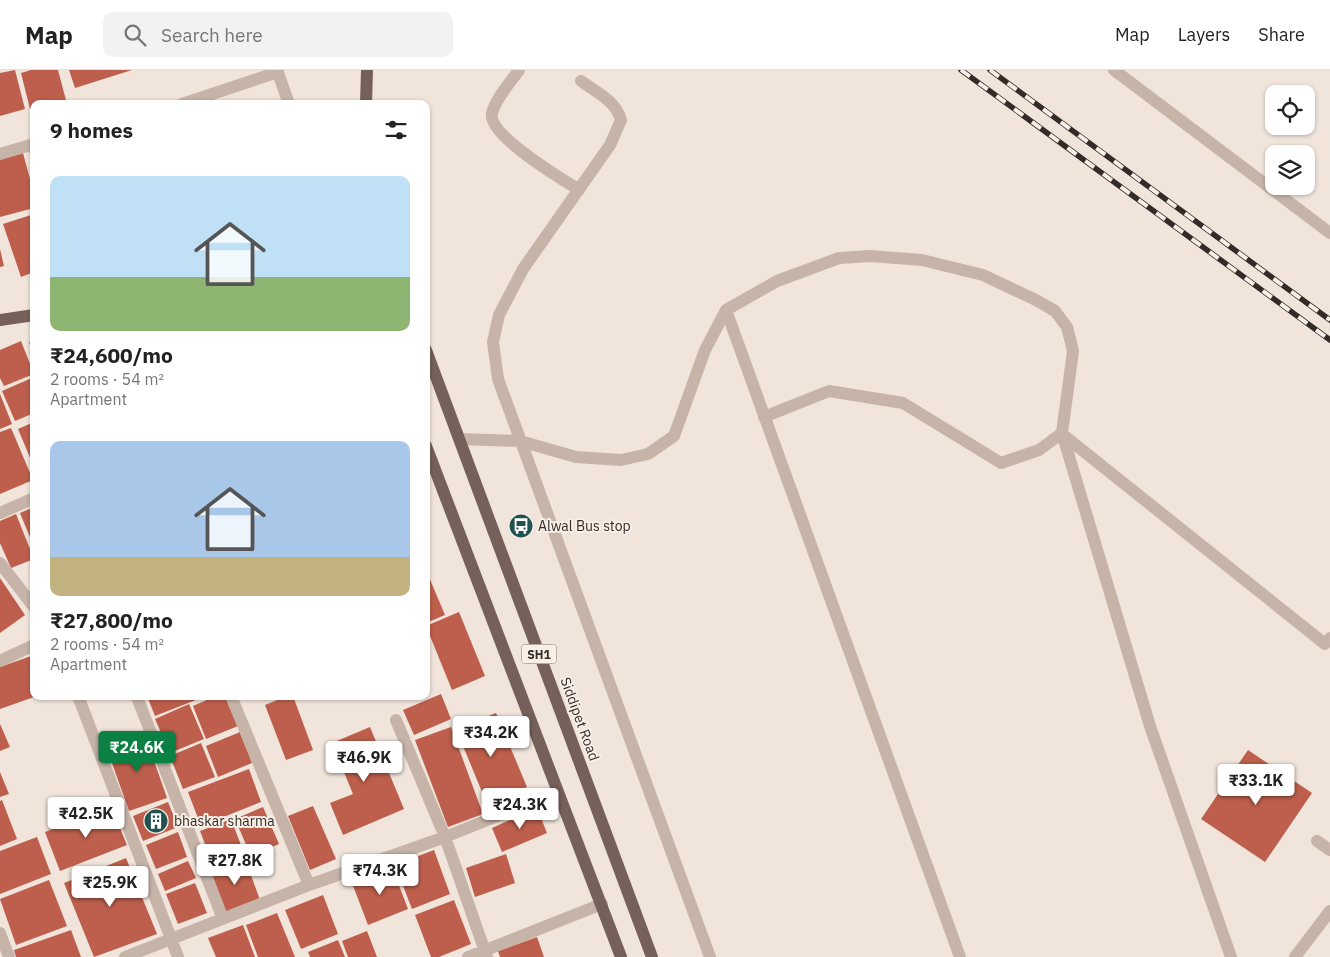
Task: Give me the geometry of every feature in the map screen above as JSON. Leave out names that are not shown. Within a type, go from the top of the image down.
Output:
[{"type":"main road","points":[[366,100],[367,70]]},
{"type":"main road","points":[[0,320],[30,315]]},
{"type":"main road","name":"Siddipet Road","points":[[430,360],[652,957]]},
{"type":"main road","name":"SH1","points":[[430,457],[621,957]]},
{"type":"street","points":[[519,70],[492,112],[492,120],[503,137],[579,190]]},
{"type":"street","points":[[1114,70],[1330,233]]},
{"type":"street","points":[[194,100],[277,71],[288,100]]},
{"type":"street","points":[[580,81],[607,99],[618,111],[621,120],[610,144],[523,269],[499,315],[493,342],[498,379],[710,957]]},
{"type":"street","points":[[0,154],[30,145]]},
{"type":"street","points":[[460,439],[520,441],[576,457],[621,460],[648,454],[674,436],[705,350],[726,310],[777,281],[839,258],[870,256],[922,260],[983,275],[1055,312],[1067,328],[1074,351],[1062,433],[1150,726],[1231,957]]},
{"type":"street","points":[[726,310],[960,957]]},
{"type":"street","points":[[764,417],[829,391],[903,403],[1001,463],[1039,450],[1062,433]]},
{"type":"street","points":[[1062,433],[1325,644],[1330,638]]},
{"type":"street","points":[[0,513],[30,500]]},
{"type":"street","points":[[0,563],[30,602]]},
{"type":"street","points":[[0,661],[30,646]]},
{"type":"street","points":[[80,700],[178,957]]},
{"type":"street","points":[[138,700],[223,919]]},
{"type":"street","points":[[233,700],[309,885]]},
{"type":"street","points":[[396,720],[445,837],[486,954]]},
{"type":"street","points":[[125,957],[309,885],[445,837],[557,792]]},
{"type":"street","points":[[1317,841],[1330,850]]},
{"type":"street","points":[[468,957],[486,954],[602,904]]},
{"type":"street","points":[[1295,957],[1330,911]]},
{"type":"street","points":[[0,933],[9,957]]},
{"type":"building","points":[[15,70],[25,109],[0,116],[0,73]]},
{"type":"building","points":[[31,70],[58,70],[66,100],[30,100],[30,109],[21,73]]},
{"type":"building","points":[[69,70],[132,70],[75,88]]},
{"type":"building","points":[[23,153],[30,179],[30,209],[0,217],[0,159]]},
{"type":"building","points":[[30,215],[30,274],[21,277],[3,224]]},
{"type":"building","points":[[0,249],[4,266],[0,267]]},
{"type":"building","points":[[21,341],[30,364],[30,376],[4,386],[0,378],[0,350]]},
{"type":"building","points":[[30,379],[30,415],[15,421],[2,391]]},
{"type":"building","points":[[0,394],[12,424],[0,429]]},
{"type":"building","points":[[30,424],[30,458],[18,429]]},
{"type":"building","points":[[11,428],[30,473],[30,481],[0,494],[0,432]]},
{"type":"building","points":[[30,509],[30,537],[20,513]]},
{"type":"building","points":[[16,514],[30,549],[30,561],[11,568],[0,543],[0,521]]},
{"type":"building","points":[[0,578],[25,615],[0,633]]},
{"type":"building","points":[[430,579],[445,615],[430,621]]},
{"type":"building","points":[[459,612],[485,676],[452,690],[430,636],[430,624]]},
{"type":"building","points":[[30,656],[30,698],[0,709],[0,667]]},
{"type":"building","points":[[441,694],[451,719],[414,735],[403,710]]},
{"type":"building","points":[[149,700],[196,700],[155,716]]},
{"type":"building","points":[[207,700],[228,700],[238,726],[206,739],[193,706]]},
{"type":"building","points":[[277,700],[294,700],[313,750],[286,760],[265,705]]},
{"type":"building","points":[[189,704],[204,739],[170,753],[155,719]]},
{"type":"building","points":[[496,713],[527,787],[487,804],[456,729]]},
{"type":"building","points":[[0,724],[10,747],[0,751]]},
{"type":"building","points":[[370,727],[404,809],[343,835],[330,803],[353,794],[332,743]]},
{"type":"building","points":[[451,727],[483,814],[448,827],[415,740]]},
{"type":"building","points":[[240,732],[252,763],[218,777],[206,746]]},
{"type":"building","points":[[145,735],[167,798],[129,811],[107,749]]},
{"type":"building","points":[[201,743],[215,777],[183,789],[170,756]]},
{"type":"building","points":[[1248,750],[1312,793],[1265,862],[1201,819]]},
{"type":"building","points":[[249,769],[261,802],[201,826],[188,792]]},
{"type":"building","points":[[0,772],[9,794],[0,797]]},
{"type":"building","points":[[2,800],[17,839],[0,846],[0,801]]},
{"type":"building","name":"bhaskar sharma","points":[[168,802],[178,827],[143,841],[133,816]]},
{"type":"building","points":[[111,806],[127,845],[60,871],[45,832]]},
{"type":"building","points":[[313,806],[336,859],[310,870],[288,816]]},
{"type":"building","points":[[263,807],[279,844],[251,856],[235,819]]},
{"type":"building","points":[[537,808],[547,833],[502,852],[492,828]]},
{"type":"building","points":[[231,819],[244,853],[213,865],[200,831]]},
{"type":"building","points":[[178,832],[187,857],[156,869],[146,845]]},
{"type":"building","points":[[37,837],[51,874],[0,894],[0,851]]},
{"type":"building","points":[[434,850],[450,894],[412,909],[395,865]]},
{"type":"building","points":[[506,854],[515,883],[475,897],[466,868]]},
{"type":"building","points":[[126,858],[157,934],[94,957],[64,883]]},
{"type":"building","points":[[245,859],[260,900],[226,913],[211,872]]},
{"type":"building","points":[[188,861],[196,878],[165,891],[158,874]]},
{"type":"building","points":[[392,867],[408,909],[368,925],[352,883]]},
{"type":"building","points":[[49,880],[67,926],[16,945],[0,899]]},
{"type":"building","points":[[195,883],[207,913],[178,924],[166,894]]},
{"type":"building","points":[[323,895],[338,934],[301,949],[285,910]]},
{"type":"building","points":[[454,900],[471,944],[439,957],[431,957],[415,915]]},
{"type":"building","points":[[277,913],[295,957],[258,957],[246,925]]},
{"type":"building","points":[[243,925],[255,957],[216,957],[208,938]]},
{"type":"building","points":[[71,930],[81,957],[16,957],[14,950]]},
{"type":"building","points":[[367,931],[377,957],[348,957],[342,941]]},
{"type":"building","points":[[537,937],[544,957],[500,957],[498,951]]},
{"type":"building","points":[[338,940],[345,957],[310,957],[308,952]]},
{"type":"railway","points":[[961,70],[1330,340]]},
{"type":"railway","points":[[990,70],[1330,320]]},
{"type":"place","name":"Alwal Bus stop","points":[[521,526]]},
{"type":"place","name":"bhaskar sharma","points":[[156,821]]}]
